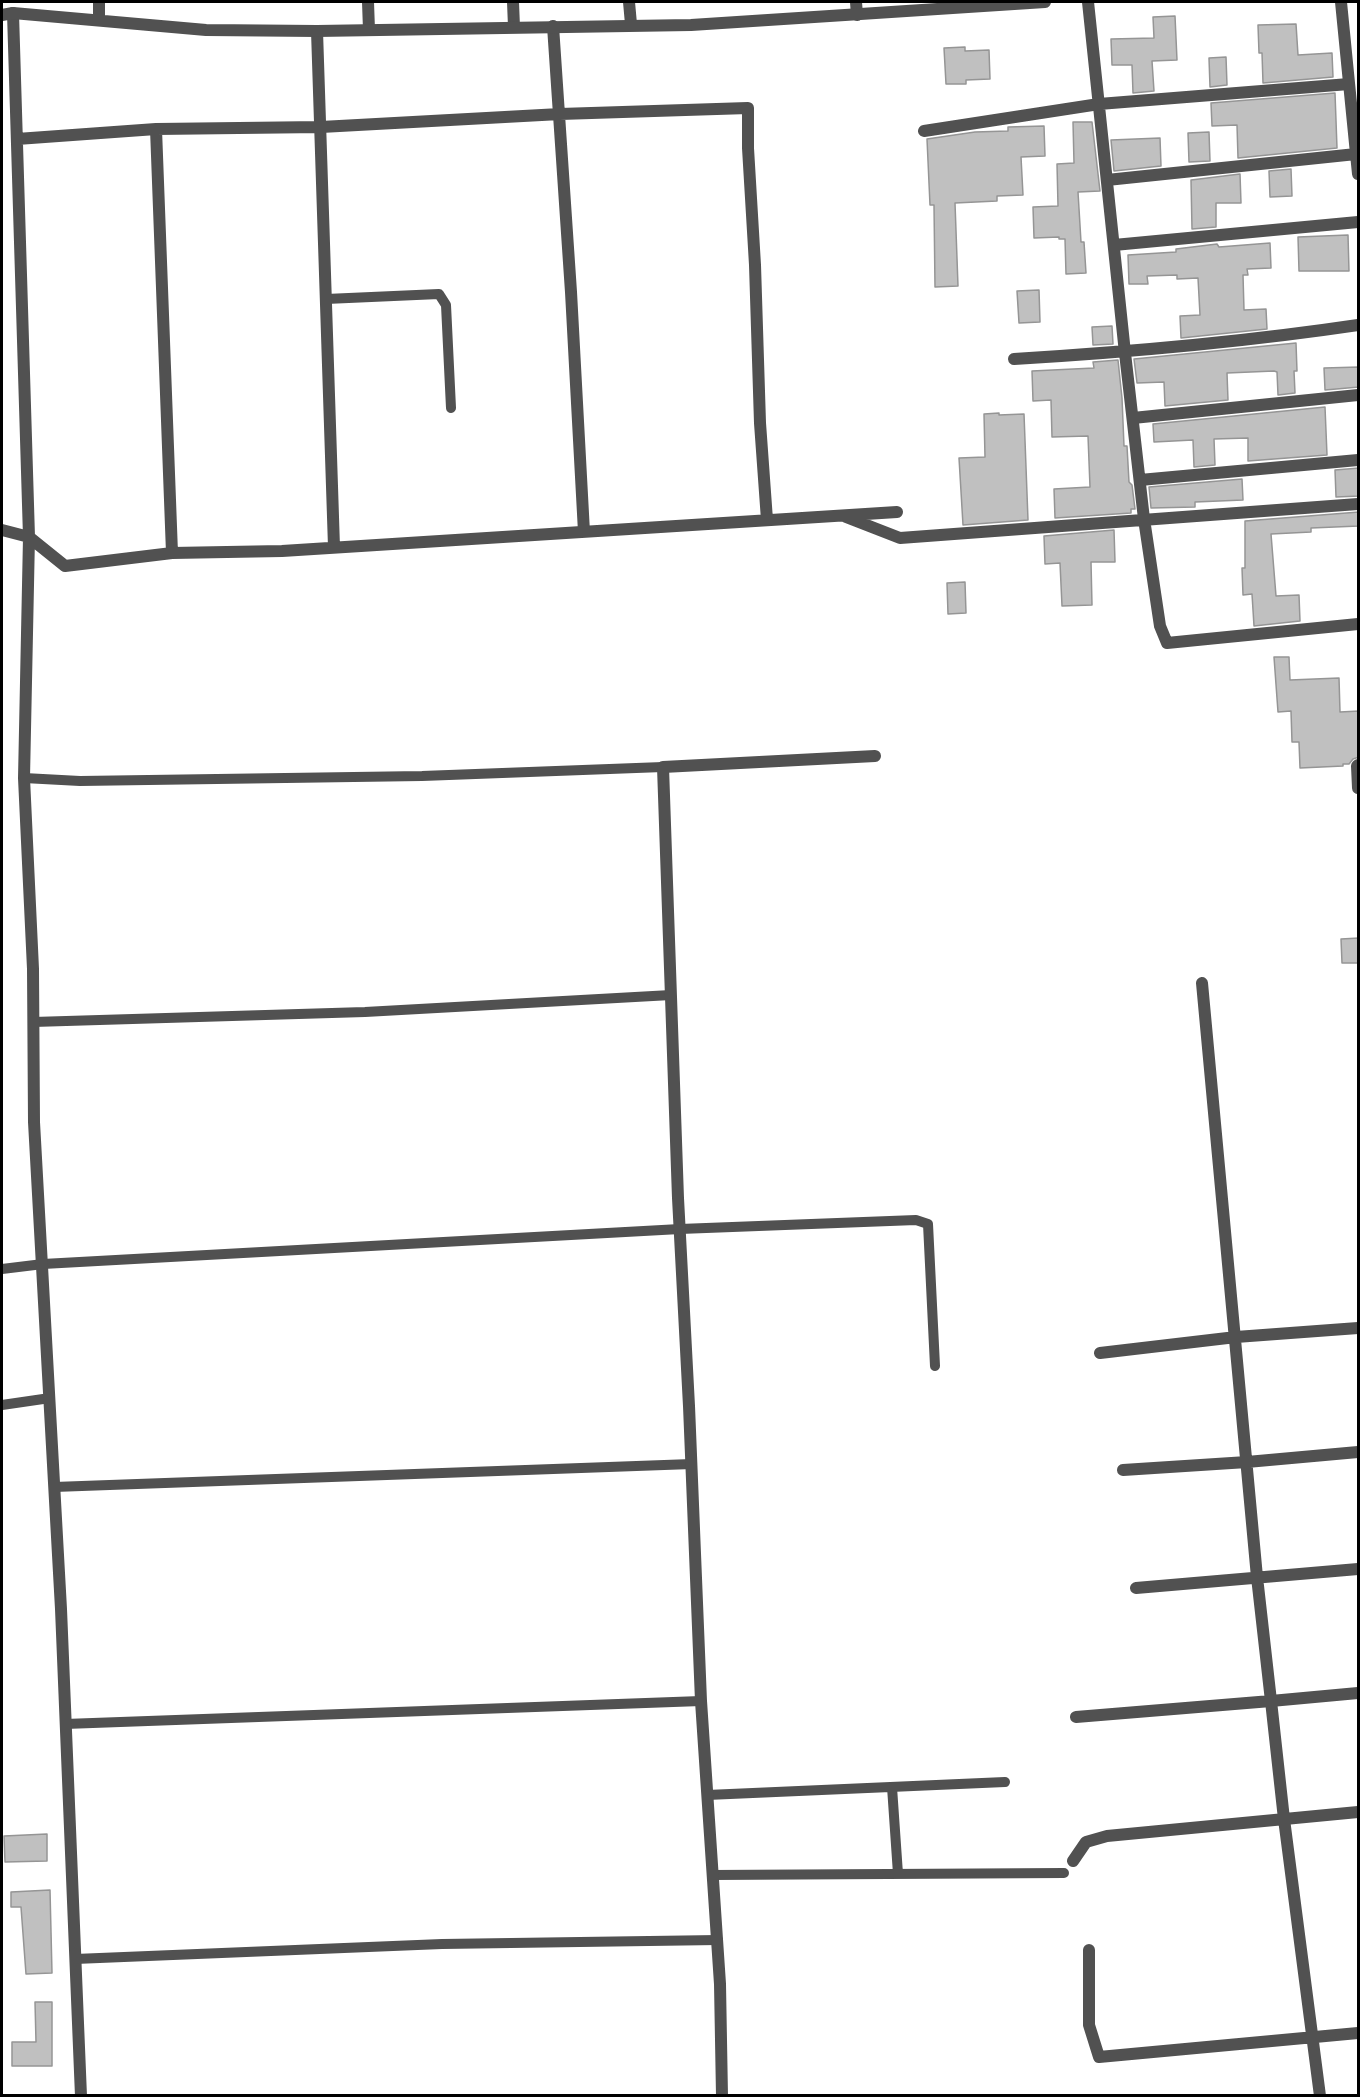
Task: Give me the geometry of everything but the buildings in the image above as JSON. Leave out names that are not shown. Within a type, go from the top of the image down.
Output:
[{"type":"street","points":[[99,2],[99,20]]},
{"type":"street","points":[[368,2],[369,30]]},
{"type":"street","points":[[513,2],[514,27]]},
{"type":"street","points":[[629,2],[631,24]]},
{"type":"street","points":[[856,2],[857,15]]},
{"type":"street","points":[[81,2096],[50,1398],[34,1122],[33,969],[24,778],[29,537],[17,139],[5,11],[206,30],[317,31],[631,24],[691,25],[1045,2]]},
{"type":"street","points":[[1088,2],[1144,519],[1160,626],[1167,643],[1359,624]]},
{"type":"street","points":[[1341,2],[1359,174]]},
{"type":"street","points":[[553,26],[584,532]]},
{"type":"street","points":[[317,31],[334,547]]},
{"type":"street","points":[[924,131],[1099,104],[1349,84]]},
{"type":"street","points":[[17,139],[156,129],[321,127],[560,114],[748,108],[760,423],[767,520]]},
{"type":"street","points":[[156,129],[172,553]]},
{"type":"street","points":[[1107,180],[1356,154]]},
{"type":"street","points":[[1114,245],[1359,222]]},
{"type":"street","points":[[1014,359],[1125,352],[1280,336],[1359,325]]},
{"type":"street","points":[[1133,418],[1359,395]]},
{"type":"street","points":[[1140,480],[1359,460]]},
{"type":"street","points":[[842,516],[900,538],[1359,504]]},
{"type":"street","points":[[2,530],[29,537],[65,566],[172,553],[282,551],[897,512]]},
{"type":"street","points":[[722,2096],[718,1940],[706,1795],[680,1229],[663,767],[875,756]]},
{"type":"street","points":[[1359,765],[1357,766],[1359,788]]},
{"type":"street","points":[[1202,983],[1257,1577],[1284,1820],[1320,2096]]},
{"type":"street","points":[[1100,1353],[1236,1337],[1359,1328]]},
{"type":"street","points":[[1123,1470],[1359,1452]]},
{"type":"street","points":[[1136,1588],[1359,1569]]},
{"type":"street","points":[[1076,1717],[1359,1693]]},
{"type":"street","points":[[1073,1861],[1086,1842],[1107,1836],[1359,1812]]},
{"type":"street","points":[[1089,1950],[1089,2025],[1099,2057],[1359,2033]]},
{"type":"lane","points":[[326,299],[439,294],[446,305],[451,408]]},
{"type":"lane","points":[[24,778],[80,782],[410,777],[663,767]]},
{"type":"lane","points":[[33,1022],[365,1012],[671,995]]},
{"type":"lane","points":[[2,1269],[43,1264],[680,1229],[916,1220],[928,1224],[935,1366]]},
{"type":"lane","points":[[2,1405],[50,1398]]},
{"type":"lane","points":[[54,1487],[692,1464]]},
{"type":"lane","points":[[65,1724],[701,1701]]},
{"type":"lane","points":[[706,1795],[1005,1782]]},
{"type":"lane","points":[[892,1787],[898,1874]]},
{"type":"lane","points":[[712,1875],[1064,1873]]},
{"type":"lane","points":[[75,1959],[442,1944],[718,1940]]}]
